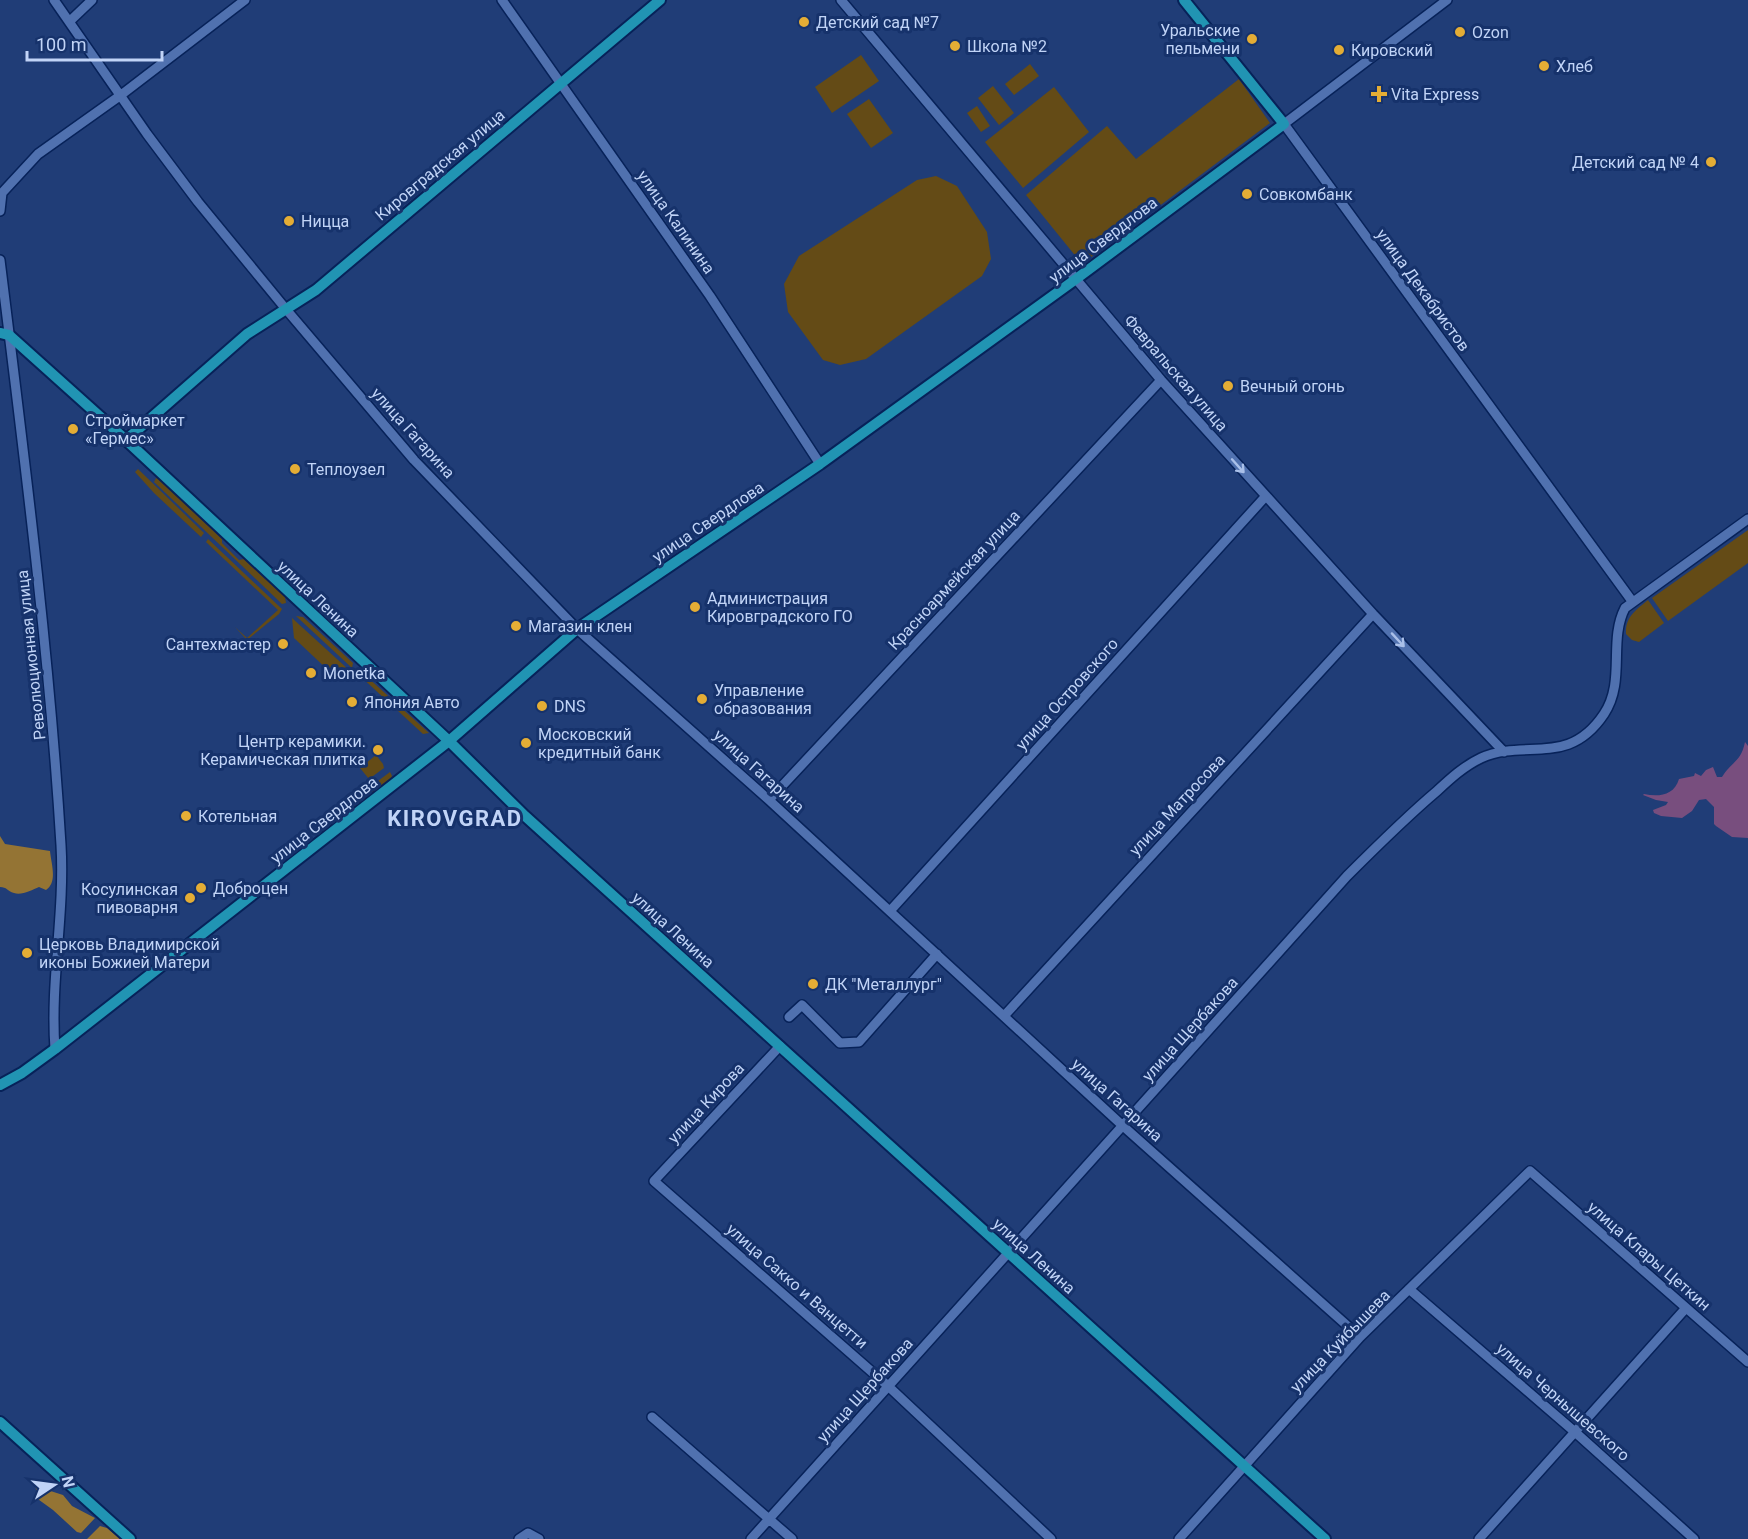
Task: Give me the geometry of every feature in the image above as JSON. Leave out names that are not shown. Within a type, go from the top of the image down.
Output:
[{"type":"main road","name":"Кировградская улица","points":[[126,440],[247,334],[316,290],[660,0]]},
{"type":"main road","name":"улица Декабристов","points":[[1184,0],[1284,124]]},
{"type":"main road","name":"улица Свердлова","points":[[0,1085],[22,1073],[55,1049],[449,741],[577,630],[820,464],[1076,279],[1284,124]]},
{"type":"main road","name":"улица Ленина","points":[[5,334],[126,440],[449,741],[525,816],[1325,1539]]},
{"type":"main road","points":[[0,1422],[130,1539]]},
{"type":"street","name":"улица Гагарина","points":[[54,0],[198,202],[285,308],[414,460],[577,630],[769,800],[1124,1126],[1360,1337]]},
{"type":"street","points":[[70,21],[92,0]]},
{"type":"street","points":[[0,211],[2,193],[38,154],[121,95],[245,0]]},
{"type":"street","name":"улица Калинина","points":[[502,0],[710,296],[820,464]]},
{"type":"street","name":"Февральская улица","points":[[841,0],[1161,380],[1373,614],[1504,752]]},
{"type":"street","name":"улица Свердлова","points":[[1284,124],[1447,0]]},
{"type":"street","name":"улица Декабристов","points":[[1284,124],[1632,601]]},
{"type":"street","name":"Революционная улица","points":[[0,260],[5,334],[39,582],[57,782],[61,881],[53,1003],[55,1049]]},
{"type":"street","name":"Красноармейская улица","points":[[769,800],[1161,380]]},
{"type":"street","name":"улица Островского","points":[[890,911],[1265,496]]},
{"type":"street","points":[[1632,601],[1748,519]]},
{"type":"street","name":"улица Щербакова","points":[[750,1539],[1372,851],[1464,767],[1491,754],[1546,750],[1565,746],[1581,738],[1599,721],[1606,712],[1614,692],[1618,625],[1625,608],[1632,601]]},
{"type":"street","name":"улица Матросова","points":[[1004,1016],[1373,614]]},
{"type":"street","points":[[789,1017],[802,1005],[840,1043],[860,1042],[937,954]]},
{"type":"street","name":"улица Кирова","points":[[654,1181],[780,1046]]},
{"type":"street","name":"улица Куйбышева","points":[[1179,1539],[1360,1337],[1530,1172]]},
{"type":"street","name":"улица Клары Цеткин","points":[[1530,1172],[1748,1362]]},
{"type":"street","name":"улица Сакко и Ванцетти","points":[[654,1181],[888,1386],[1051,1539]]},
{"type":"street","name":"улица Чернышевского","points":[[1410,1289],[1694,1539]]},
{"type":"street","points":[[1479,1539],[1686,1308]]},
{"type":"street","points":[[652,1417],[792,1539]]},
{"type":"street","points":[[519,1539],[528,1533],[539,1539]]},
{"type":"shaded area","points":[[861,55],[879,81],[832,113],[815,87]]},
{"type":"shaded area","points":[[1030,64],[1039,76],[1014,95],[1005,84]]},
{"type":"shaded area","points":[[1239,79],[1270,123],[1082,264],[1026,195],[1107,126],[1136,159]]},
{"type":"shaded area","points":[[993,86],[1014,113],[999,125],[978,98]]},
{"type":"shaded area","points":[[1054,87],[1089,132],[1023,188],[985,142]]},
{"type":"shaded area","points":[[869,99],[893,133],[871,148],[847,114]]},
{"type":"shaded area","points":[[977,106],[990,126],[981,132],[967,113]]},
{"type":"shaded area","points":[[936,176],[957,186],[987,232],[991,259],[982,276],[866,359],[840,365],[823,360],[788,312],[784,284],[799,256],[917,180]]},
{"type":"shaded area","points":[[138,469],[204,533],[201,537],[154,493],[135,472]]},
{"type":"shaded area","points":[[156,478],[222,539],[222,543],[239,560],[244,559],[285,597],[286,603],[282,604],[154,482]]},
{"type":"shaded area","points":[[1748,530],[1748,563],[1668,621],[1652,598]]},
{"type":"shaded area","points":[[208,539],[282,609],[247,640],[235,627],[247,638],[278,610],[206,542]]},
{"type":"shaded area","points":[[1648,600],[1664,623],[1639,642],[1632,640],[1626,634],[1627,623],[1632,614]]},
{"type":"shaded area","points":[[296,616],[303,617],[353,663],[352,668]]},
{"type":"shaded area","points":[[292,618],[349,672],[343,677],[333,669],[330,672],[294,638]]},
{"type":"shaded area","points":[[361,673],[429,733],[423,734],[359,675]]},
{"type":"shaded area","points":[[1745,742],[1748,746],[1748,838],[1732,837],[1716,826],[1714,807],[1706,799],[1699,800],[1692,811],[1682,818],[1654,813],[1653,810],[1668,802],[1656,800],[1644,794],[1665,794],[1677,785],[1679,779],[1694,776],[1695,773],[1701,776],[1713,767],[1717,777],[1722,777],[1739,758]]},
{"type":"shaded area","points":[[376,755],[384,768],[369,779],[360,768]]},
{"type":"shaded area","points":[[390,772],[392,776],[390,780],[336,822],[331,822],[331,816]]},
{"type":"shaded area","points":[[0,836],[5,844],[50,851],[53,877],[50,887],[46,890],[39,887],[17,894],[0,887]]},
{"type":"shaded area","points":[[35,1486],[63,1495],[72,1506],[95,1518],[81,1533],[77,1532],[35,1497],[38,1495]]},
{"type":"shaded area","points":[[100,1526],[107,1528],[120,1539],[87,1539]]},
{"type":"place","name":"Детский сад №7","points":[[804,22]]},
{"type":"place","name":"Ozon","points":[[1460,32]]},
{"type":"place","name":"Уральские пельмени","points":[[1252,39]]},
{"type":"place","name":"Школа №2","points":[[955,46]]},
{"type":"place","name":"Кировский","points":[[1339,50]]},
{"type":"place","name":"Хлеб","points":[[1544,66]]},
{"type":"place","name":"Vita Express","points":[[1379,94]]},
{"type":"place","name":"Детский сад № 4","points":[[1711,162]]},
{"type":"place","name":"Совкомбанк","points":[[1247,194]]},
{"type":"place","name":"Ницца","points":[[289,221]]},
{"type":"place","name":"Вечный огонь","points":[[1228,386]]},
{"type":"place","name":"Строймаркет «Гермес»","points":[[73,429]]},
{"type":"place","name":"Теплоузел","points":[[295,469]]},
{"type":"place","name":"Администрация Кировградского ГО","points":[[695,607]]},
{"type":"place","name":"Магазин клен","points":[[516,626]]},
{"type":"place","name":"Сантехмастер","points":[[283,644]]},
{"type":"place","name":"Monetka","points":[[311,673]]},
{"type":"place","name":"Управление образования","points":[[702,699]]},
{"type":"place","name":"Япония Авто","points":[[352,702]]},
{"type":"place","name":"DNS","points":[[542,706]]},
{"type":"place","name":"Московский кредитный банк","points":[[526,743]]},
{"type":"place","name":"Центр керамики. Керамическая плитка","points":[[378,750]]},
{"type":"place","name":"Котельная","points":[[186,816]]},
{"type":"place","name":"Доброцен","points":[[201,888]]},
{"type":"place","name":"Косулинская пивоварня","points":[[190,898]]},
{"type":"place","name":"Церковь Владимирской иконы Божией Матери","points":[[27,953]]},
{"type":"place","name":"ДК \"Металлург\"","points":[[813,984]]},
{"type":"district","name":"KIROVGRAD","points":[[455,818]]}]
